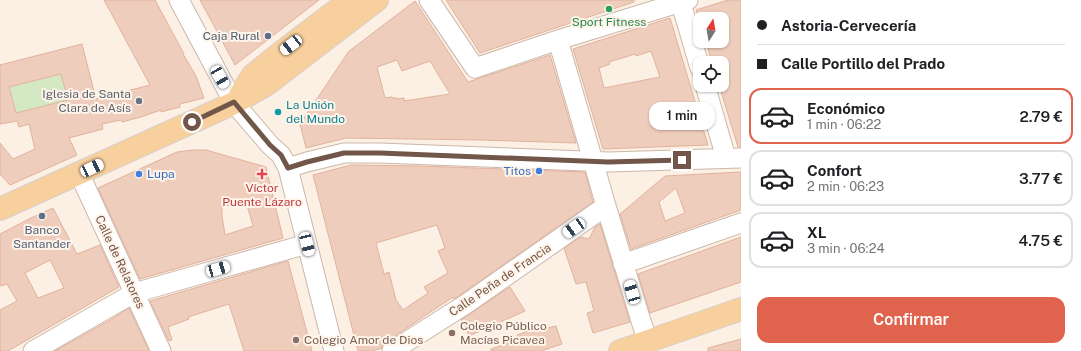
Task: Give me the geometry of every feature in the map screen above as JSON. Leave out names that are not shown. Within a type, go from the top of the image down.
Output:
[{"type":"main road","points":[[2,206],[79,173],[234,102],[266,85],[377,0]]},
{"type":"main road","points":[[234,102],[253,76],[341,3]]},
{"type":"main road","points":[[637,347],[737,314]]},
{"type":"street","points":[[179,0],[234,102],[270,145],[281,155],[288,168],[334,351]]},
{"type":"street","points":[[429,0],[476,68],[558,40],[683,1],[697,56]]},
{"type":"street","points":[[558,40],[641,321],[637,347]]},
{"type":"street","points":[[288,168],[344,153],[593,160],[608,162],[734,158],[708,92]]},
{"type":"street","name":"Calle de Relatores","points":[[79,173],[161,351]]},
{"type":"street","name":"Calle Peña de Francia","points":[[392,351],[466,304],[606,206]]},
{"type":"street","points":[[624,264],[741,223]]},
{"type":"street","points":[[33,351],[134,293],[307,244]]},
{"type":"green space","points":[[61,74],[68,100],[16,113],[9,87]]},
{"type":"building","points":[[104,0],[155,0],[196,76],[204,98],[180,104],[180,107],[161,112],[161,110],[122,122],[121,120],[102,124],[103,129],[69,138],[77,155],[10,185],[0,174],[0,143],[13,159],[35,149],[29,124],[19,127],[17,121],[0,124],[0,65],[82,44],[96,99],[150,85]],"holes":[[[61,74],[68,100],[16,113],[9,87]]]},
{"type":"building","points":[[200,0],[319,0],[235,65]]},
{"type":"building","points":[[446,0],[634,0],[634,2],[480,53]]},
{"type":"building","points":[[728,0],[741,0],[741,147],[738,147],[721,92],[729,92],[729,56],[710,56],[708,48],[729,48],[729,12],[697,12],[696,10]]},
{"type":"building","points":[[415,1],[468,82],[550,55],[576,143],[346,138],[306,148],[300,124],[348,52]],"holes":[[[397,60],[402,71],[430,61],[450,94],[404,101],[404,98],[385,98],[377,67]]]},
{"type":"building","points":[[670,18],[708,145],[603,149],[573,49]],"holes":[[[651,51],[660,77],[604,88],[599,68],[610,64],[609,62]]]},
{"type":"building","points":[[206,150],[266,167],[283,238],[140,279],[98,188],[177,152]],"holes":[[[247,205],[253,226],[225,235],[222,206]]]},
{"type":"building","points":[[351,165],[585,172],[593,202],[460,295],[454,299],[453,297],[386,342],[382,345],[382,348],[372,351],[358,351],[313,175]],"holes":[[[437,225],[445,248],[438,251],[448,273],[424,287],[428,293],[403,310],[396,300],[389,272],[384,274],[376,243]]]},
{"type":"building","points":[[741,172],[741,210],[631,249],[620,214],[665,176]],"holes":[[[676,188],[685,213],[665,221],[659,202]]]},
{"type":"building","points":[[53,208],[77,254],[100,245],[119,287],[8,351],[0,351],[0,310],[17,301],[7,284],[0,286],[0,234]],"holes":[[[50,260],[64,288],[38,298],[25,273]]]},
{"type":"building","points":[[600,224],[630,322],[593,333],[587,313],[594,311],[586,282],[576,284],[564,248],[581,237],[589,239],[595,227]]},
{"type":"building","points":[[741,237],[741,282],[650,313],[638,274]]},
{"type":"building","points":[[288,261],[312,351],[244,351],[229,304],[188,317],[189,319],[168,327],[172,340],[169,341],[150,301]]},
{"type":"building","points":[[510,287],[525,311],[469,336],[461,320]]},
{"type":"building","points":[[129,308],[149,351],[55,351],[112,319]]},
{"type":"building","points":[[547,324],[548,328],[556,326],[562,344],[541,351],[491,351],[491,349],[518,339],[517,335]]},
{"type":"building","points":[[741,339],[741,351],[708,351],[708,348]]},
{"type":"place","name":"Sport Fitness","points":[[609,9]]},
{"type":"place","name":"Caja Rural","points":[[268,36]]},
{"type":"place","name":"Iglesia de Santa Clara de Asís","points":[[139,101]]},
{"type":"place","name":"La Unión del Mundo","points":[[278,112]]},
{"type":"place","name":"Titos","points":[[539,171]]},
{"type":"place","name":"Lupa","points":[[139,174]]},
{"type":"place","name":"Víctor Puente Lázaro","points":[[262,174]]},
{"type":"place","name":"Banco Santander","points":[[42,216]]},
{"type":"place","name":"Colegio Público Macías Picavea","points":[[452,333]]},
{"type":"place","name":"Colegio Amor de Dios","points":[[296,340]]},
{"type":"route","points":[[192,122],[234,102],[270,145],[281,155],[288,168],[344,153],[593,160],[608,162],[682,160]]}]
